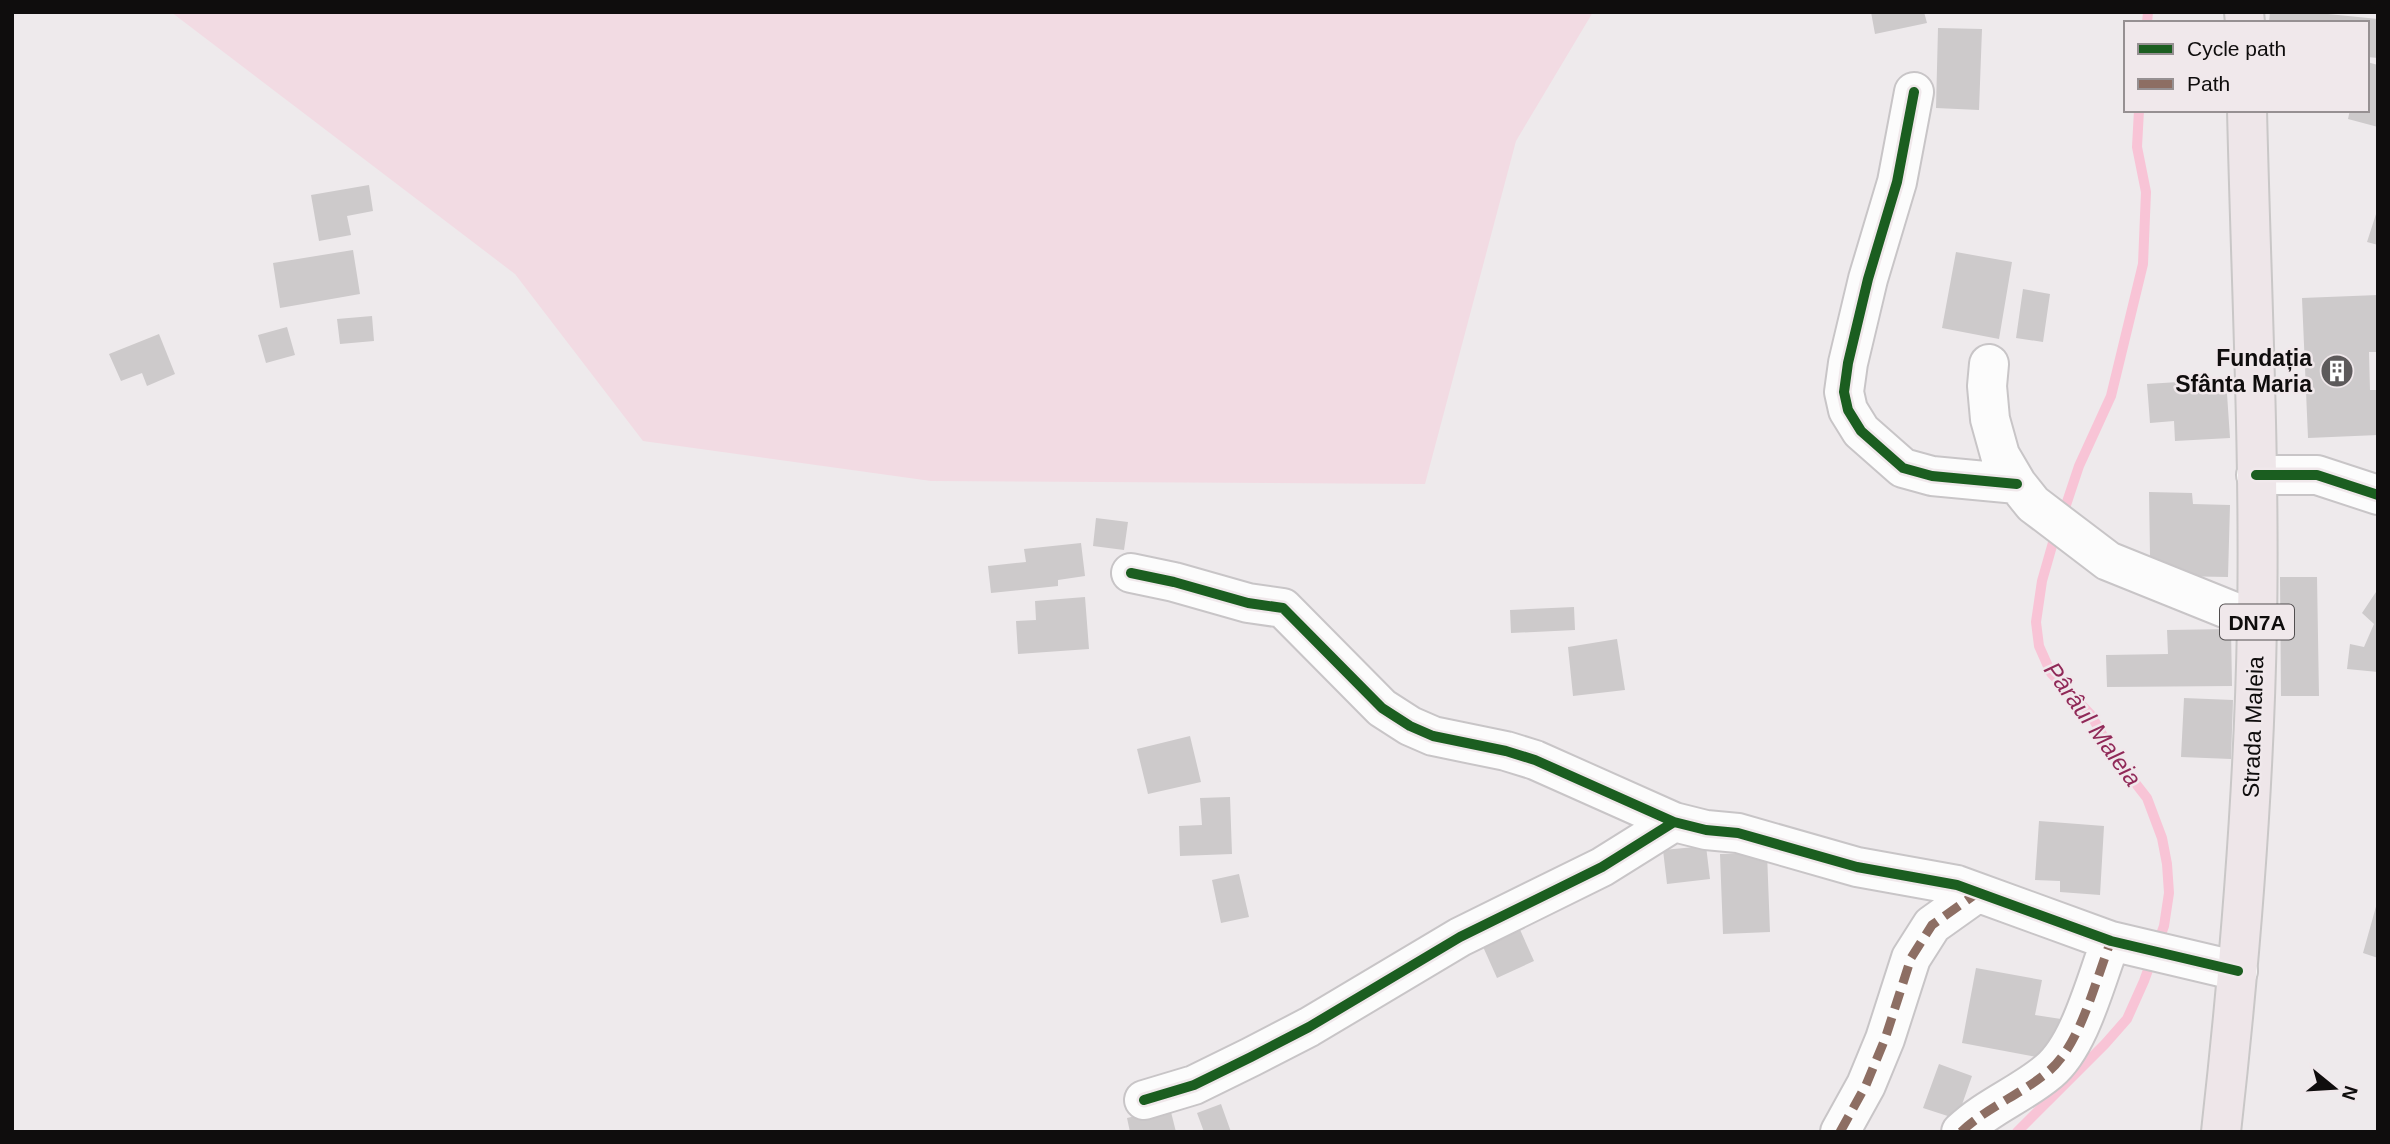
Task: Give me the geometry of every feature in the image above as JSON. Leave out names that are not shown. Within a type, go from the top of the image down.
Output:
[{"type":"main road","name":"Strada Maleia","points":[[2221,1132],[2245,895],[2257,621],[2247,112]]},
{"type":"street","points":[[1914,92],[1897,182],[1868,279],[1848,363],[1844,392],[1848,410],[1861,430],[1903,468],[2025,494]]},
{"type":"street","points":[[1989,364],[1987,386],[1990,419],[2000,455],[2025,494],[2108,561],[2257,621]]},
{"type":"street","points":[[2256,475],[2317,475],[2378,495]]},
{"type":"street","points":[[1131,573],[1248,603],[1283,608],[1382,708],[1410,726],[1433,736],[1506,751],[1535,760],[1674,822],[1765,839],[1857,867],[1957,886],[2122,943],[2238,971]]},
{"type":"street","points":[[1144,1100],[1194,1085],[1309,1027],[1460,937],[1602,867],[1674,822]]},
{"type":"street","points":[[1840,1132],[1866,1085],[1885,1039],[1911,958],[1932,925],[1977,892]]},
{"type":"street","points":[[1961,1132],[1973,1120],[2050,1070],[2068,1047],[2122,943]]},
{"type":"shaded area","points":[[171,12],[1593,12],[1516,141],[1425,484],[931,481],[643,441],[515,274]]},
{"type":"building","points":[[1871,12],[1924,12],[1927,23],[1875,34]]},
{"type":"building","points":[[2270,12],[2308,12],[2378,19],[2378,58],[2369,57],[2369,21],[2269,21]]},
{"type":"building","points":[[1938,28],[1982,29],[1979,110],[1936,108]]},
{"type":"building","points":[[2369,63],[2378,65],[2378,127],[2348,119],[2350,112],[2369,112]]},
{"type":"building","points":[[369,185],[373,211],[347,216],[351,235],[319,241],[311,195]]},
{"type":"building","points":[[2378,211],[2378,245],[2367,242]]},
{"type":"building","points":[[353,250],[360,294],[280,308],[273,263]]},
{"type":"building","points":[[1956,252],[2012,262],[1999,339],[1942,328]]},
{"type":"building","points":[[2023,289],[2050,294],[2043,342],[2016,338]]},
{"type":"building","name":"Fundația Sfânta Maria","points":[[2378,295],[2378,352],[2369,352],[2370,390],[2378,390],[2378,435],[2308,438],[2302,298]]},
{"type":"building","points":[[372,316],[374,341],[340,344],[337,319]]},
{"type":"building","points":[[287,327],[295,355],[266,363],[258,335]]},
{"type":"building","points":[[159,334],[175,374],[147,386],[142,373],[121,381],[109,354]]},
{"type":"building","points":[[2226,379],[2230,438],[2175,441],[2174,421],[2150,423],[2147,384]]},
{"type":"building","points":[[2149,492],[2192,493],[2193,504],[2230,505],[2228,577],[2173,576],[2150,556]]},
{"type":"building","points":[[1096,518],[1128,522],[1124,550],[1093,546]]},
{"type":"building","points":[[1081,543],[1085,576],[1058,580],[1058,586],[991,593],[988,566],[1026,562],[1024,549]]},
{"type":"building","points":[[2280,577],[2317,577],[2319,696],[2281,696]]},
{"type":"building","points":[[2378,589],[2378,672],[2347,669],[2350,644],[2364,647],[2374,624],[2362,613]]},
{"type":"building","points":[[1085,597],[1089,649],[1018,654],[1016,621],[1036,620],[1035,601]]},
{"type":"building","points":[[1574,607],[1575,630],[1511,633],[1510,610]]},
{"type":"building","points":[[2231,629],[2232,686],[2107,687],[2106,655],[2168,654],[2167,630]]},
{"type":"building","points":[[1617,639],[1625,690],[1573,696],[1568,647]]},
{"type":"building","points":[[2184,698],[2233,700],[2231,759],[2181,757]]},
{"type":"building","points":[[1190,736],[1201,782],[1148,794],[1137,749]]},
{"type":"building","points":[[1230,797],[1232,854],[1180,856],[1179,826],[1202,825],[1200,798]]},
{"type":"building","points":[[2039,821],[2104,826],[2100,895],[2060,892],[2060,881],[2035,880]]},
{"type":"building","points":[[1706,846],[1710,879],[1667,884],[1663,850]]},
{"type":"building","points":[[1767,853],[1770,932],[1723,934],[1720,854]]},
{"type":"building","points":[[1239,874],[1249,917],[1221,923],[1212,880]]},
{"type":"building","points":[[2378,903],[2378,958],[2363,953]]},
{"type":"building","points":[[1517,923],[1534,961],[1497,978],[1480,940]]},
{"type":"building","points":[[1976,968],[2042,980],[2035,1015],[2061,1019],[2053,1060],[1962,1043]]},
{"type":"building","points":[[1939,1064],[1972,1076],[1957,1119],[1923,1108]]},
{"type":"building","points":[[1221,1104],[1231,1132],[1204,1132],[1197,1113]]},
{"type":"building","points":[[1170,1108],[1176,1132],[1130,1132],[1127,1118]]},
{"type":"waterway","name":"Pârâul Maleia","points":[[2147,21],[2148,12]]},
{"type":"waterway","name":"Pârâul Maleia","points":[[2062,517],[2079,466],[2111,396],[2143,264],[2146,192],[2137,147],[2139,112]]},
{"type":"waterway","name":"Pârâul Maleia","points":[[2017,1132],[2127,1019],[2164,926],[2169,893],[2162,838],[2147,798],[2115,757],[2091,715],[2051,673],[2039,646],[2036,622],[2042,581],[2056,532]]},
{"type":"marked path","points":[[1840,1132],[1866,1085],[1885,1039],[1911,958],[1932,925],[1977,893]]},
{"type":"marked path","points":[[1961,1132],[1982,1115],[2039,1079],[2060,1059],[2079,1028],[2111,941]]},
{"type":"cycle path","points":[[1914,92],[1897,182],[1868,279],[1848,363],[1844,392],[1848,410],[1861,431],[1903,468],[1932,476],[2017,484]]},
{"type":"cycle path","points":[[2256,475],[2317,475],[2378,495]]},
{"type":"cycle path","points":[[1131,573],[1248,603],[1283,608],[1382,708],[1410,726],[1433,736],[1506,751],[1535,760],[1674,822],[1706,830],[1738,833],[1857,867],[1957,885],[2111,941],[2238,971]]},
{"type":"cycle path","points":[[1144,1100],[1194,1085],[1309,1027],[1460,937],[1602,867],[1674,822]]},
{"type":"place","name":"Fundația Sfânta Maria","points":[[2337,371]]}]
